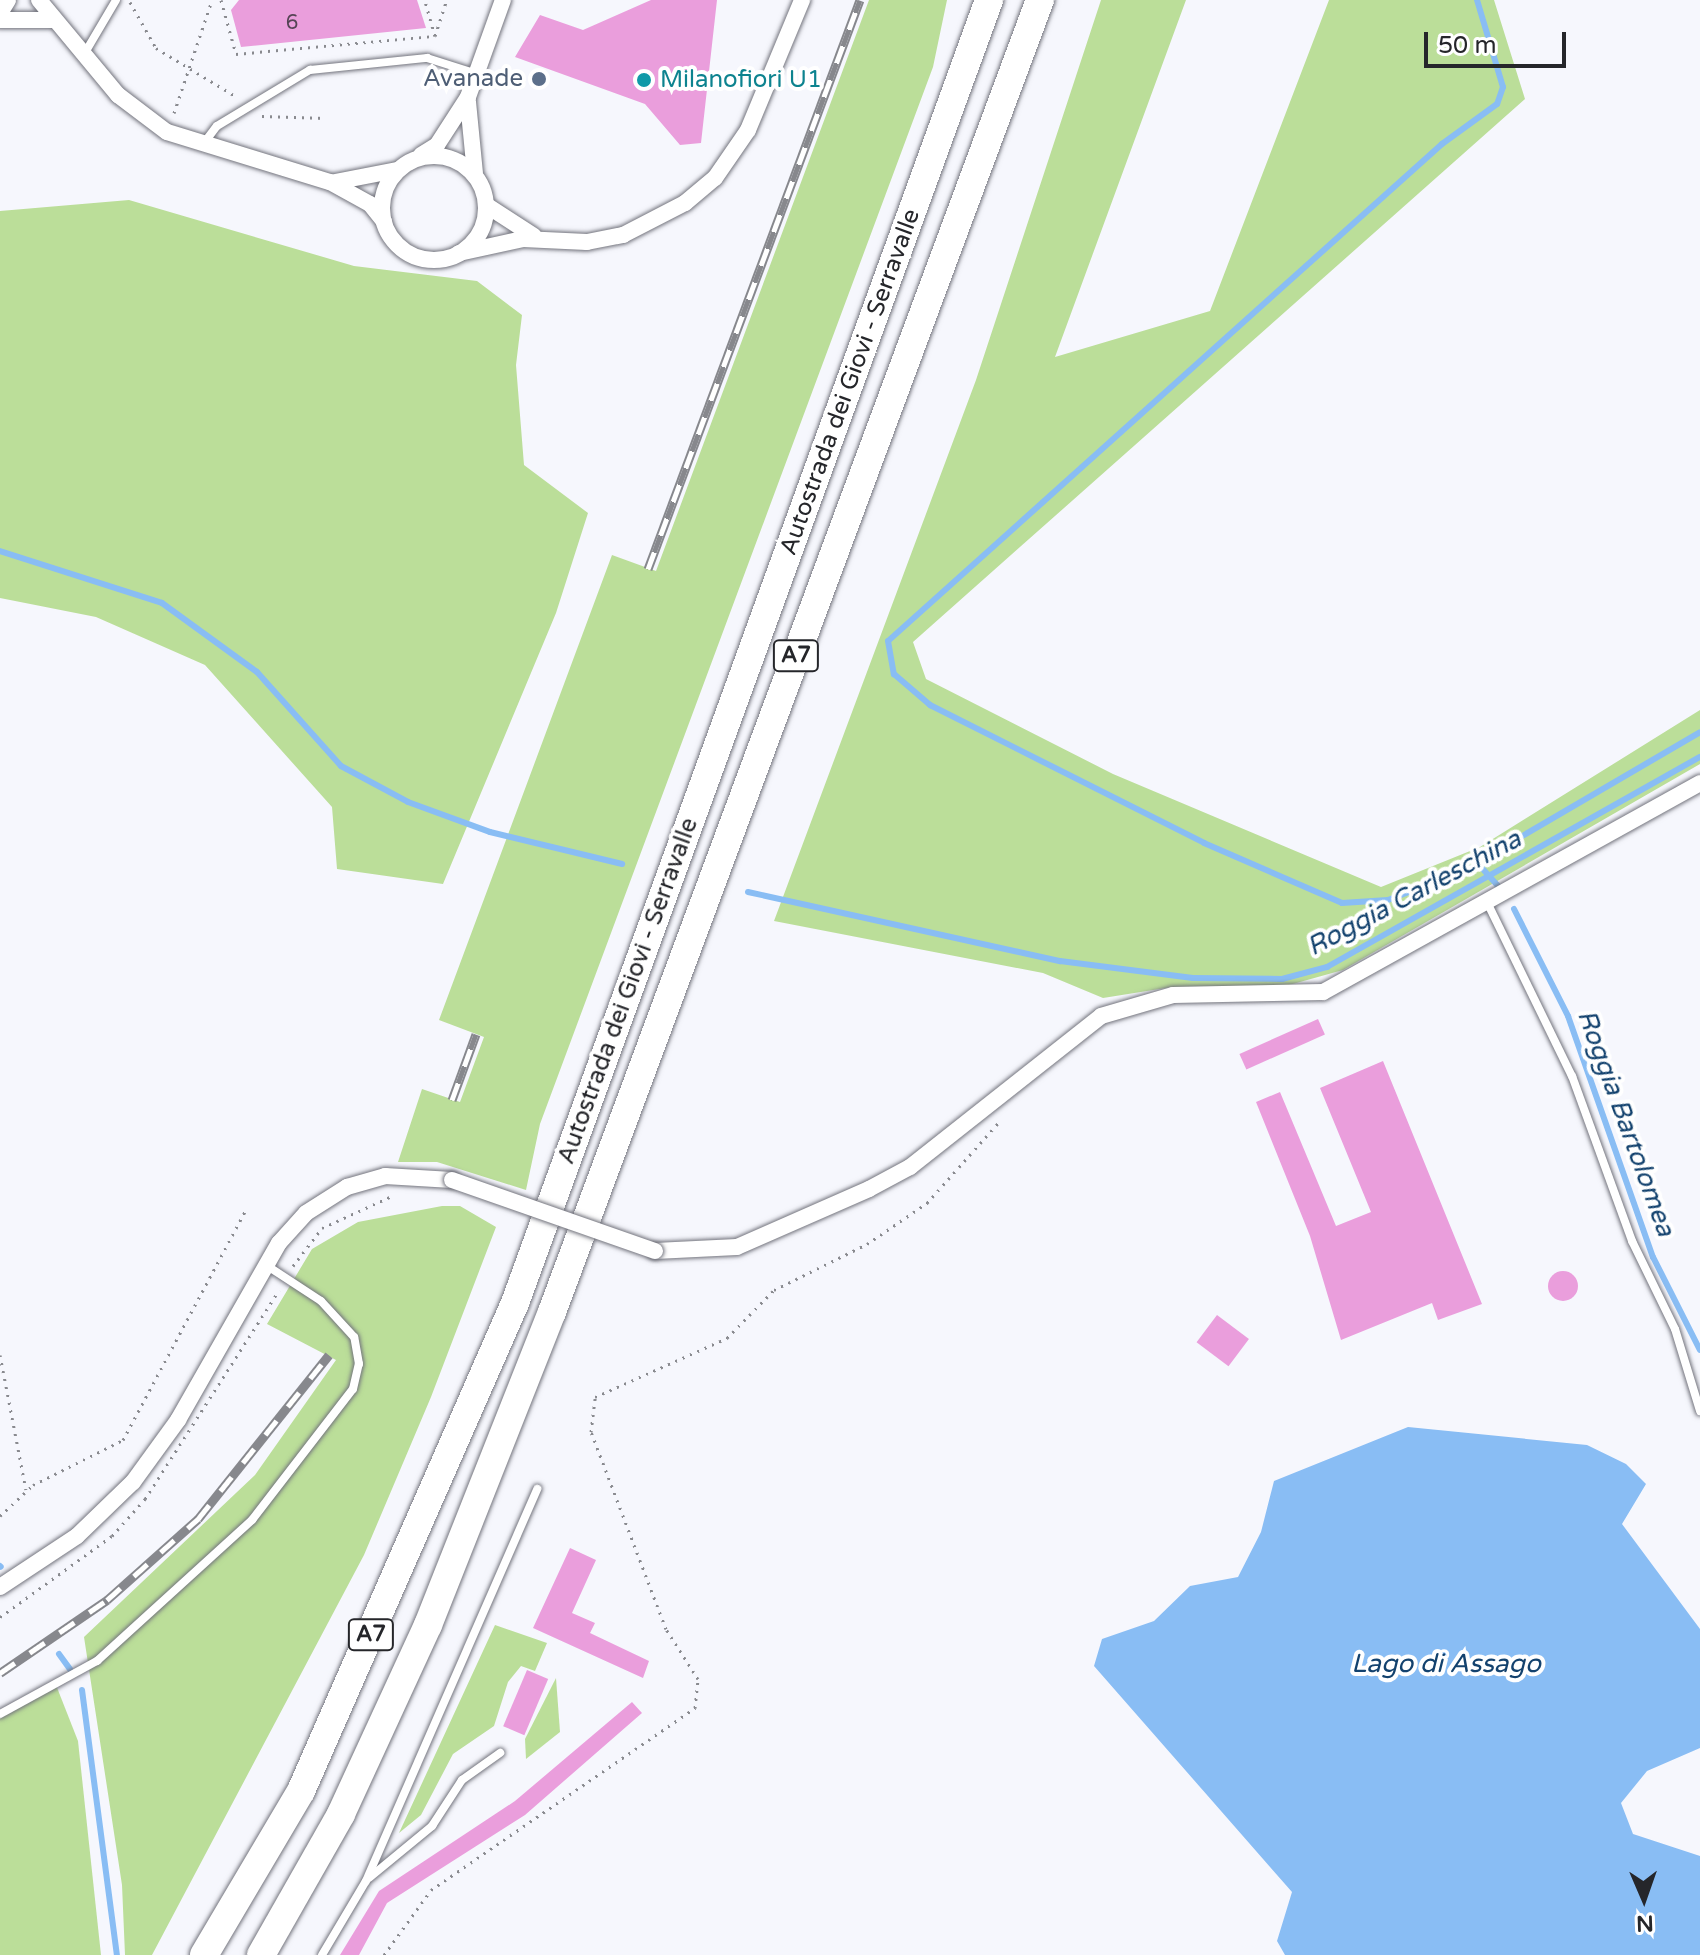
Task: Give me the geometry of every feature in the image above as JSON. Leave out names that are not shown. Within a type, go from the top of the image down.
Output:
[{"type":"highway","name":"Autostrada dei Giovi - Serravalle","points":[[204,1955],[301,1791],[515,1303],[989,0]]},
{"type":"highway","name":"Autostrada dei Giovi - Serravalle","points":[[261,1955],[341,1814],[434,1611],[558,1297],[1040,0]]},
{"type":"street","points":[[0,13],[8,0]]},
{"type":"street","points":[[39,0],[52,20],[86,51],[118,95],[167,132],[330,182],[370,204],[414,255],[459,253],[510,241],[587,242],[656,223],[715,178],[748,130],[802,0]]},
{"type":"street","points":[[330,182],[397,170],[437,145],[468,97],[503,0]]},
{"type":"street","points":[[0,20],[52,20]]},
{"type":"street","points":[[468,97],[467,142],[486,205],[520,233],[555,240]]},
{"type":"street","points":[[413,160],[448,158],[477,179]]},
{"type":"street","points":[[384,221],[383,194],[397,170]]},
{"type":"street","points":[[459,253],[479,233],[486,205]]},
{"type":"street","points":[[0,1587],[77,1536],[163,1443],[266,1265],[306,1213],[347,1187],[403,1174],[452,1180],[655,1251],[737,1247],[869,1189],[910,1167],[1101,1016],[1173,995],[1323,992],[1700,783]]},
{"type":"lane","points":[[86,51],[116,0]]},
{"type":"lane","points":[[204,144],[217,126],[310,70],[427,58],[477,74]]},
{"type":"lane","points":[[1487,902],[1572,1076],[1700,1411]]},
{"type":"lane","points":[[0,1714],[97,1661],[252,1520],[353,1389],[359,1364],[354,1337],[286,1278],[266,1265]]},
{"type":"lane","points":[[322,1955],[366,1881],[537,1489]]},
{"type":"lane","points":[[366,1881],[432,1826],[462,1780],[500,1753]]},
{"type":"path","points":[[129,0],[156,48],[263,116],[326,118]]},
{"type":"path","points":[[167,132],[212,0]]},
{"type":"path","points":[[221,0],[236,54],[435,36]]},
{"type":"path","points":[[425,0],[435,36]]},
{"type":"path","points":[[435,36],[447,0]]},
{"type":"path","points":[[384,1955],[431,1890],[695,1708],[698,1679],[666,1629],[591,1432],[595,1397],[727,1338],[774,1290],[915,1211],[1000,1121]]},
{"type":"path","points":[[0,1617],[102,1545],[145,1499],[286,1278],[322,1228],[364,1204],[407,1195]]},
{"type":"path","points":[[0,1516],[26,1490],[123,1440],[246,1210]]},
{"type":"path","points":[[0,1355],[26,1490]]},
{"type":"green space","points":[[869,0],[947,0],[933,67],[540,1124],[526,1190],[437,1162],[398,1162],[422,1089],[460,1102],[484,1037],[439,1020],[612,555],[656,571]]},
{"type":"green space","points":[[1101,0],[1186,0],[1055,357],[1210,311],[1329,0],[1494,0],[1525,99],[913,642],[926,679],[1113,774],[1381,887],[1480,847],[1700,710],[1700,764],[1343,970],[1282,987],[1172,987],[1103,998],[1043,973],[774,921],[976,380]]},
{"type":"green space","points":[[129,200],[354,266],[477,281],[522,315],[516,365],[524,465],[588,513],[556,613],[443,884],[337,869],[332,807],[205,665],[96,617],[0,598],[0,211]]},
{"type":"green space","points":[[442,1206],[460,1206],[496,1227],[431,1397],[364,1555],[152,1955],[125,1955],[122,1885],[84,1637],[255,1475],[336,1360],[267,1324],[312,1249],[358,1222]]},
{"type":"green space","points":[[495,1625],[547,1643],[535,1671],[521,1666],[508,1682],[494,1726],[453,1754],[421,1815],[399,1833]]},
{"type":"green space","points":[[556,1678],[560,1732],[526,1759],[525,1739]]},
{"type":"green space","points":[[56,1685],[78,1741],[101,1955],[0,1955],[0,1714]]},
{"type":"water","name":"Lago di Assago","points":[[1408,1427],[1587,1445],[1626,1464],[1646,1484],[1622,1524],[1700,1629],[1700,1748],[1647,1771],[1621,1803],[1633,1834],[1700,1856],[1700,1955],[1285,1955],[1277,1941],[1292,1892],[1094,1666],[1102,1639],[1154,1621],[1190,1586],[1238,1577],[1261,1532],[1274,1481]]},
{"type":"building","points":[[239,0],[417,0],[426,28],[241,47],[231,10]]},
{"type":"building","name":"Milanofiori U1","points":[[651,0],[717,0],[701,143],[680,145],[645,104],[515,57],[540,15],[583,30]]},
{"type":"building","points":[[1318,1019],[1325,1035],[1246,1070],[1239,1054]]},
{"type":"building","points":[[1383,1061],[1482,1304],[1438,1320],[1432,1303],[1341,1340],[1310,1236],[1256,1102],[1280,1092],[1336,1226],[1371,1212],[1320,1088]]},
{"type":"building","points":[[1563,1271],[1574,1275],[1578,1286],[1574,1297],[1563,1301],[1552,1297],[1548,1286],[1552,1275]]},
{"type":"building","points":[[1217,1315],[1249,1339],[1228,1366],[1197,1342]]},
{"type":"building","points":[[570,1548],[596,1560],[572,1613],[595,1623],[590,1633],[649,1661],[643,1678],[533,1628]]},
{"type":"building","points":[[527,1670],[548,1679],[524,1735],[503,1726]]},
{"type":"building","points":[[632,1702],[642,1713],[525,1815],[387,1903],[359,1955],[340,1955],[379,1891],[515,1801]]},
{"type":"waterway","points":[[1477,0],[1503,87],[1497,104],[1442,144],[888,641],[894,674],[930,705],[1204,843],[1342,903],[1388,900],[1479,865]]},
{"type":"waterway","name":"Roggia Carleschina","points":[[0,551],[162,603],[257,672],[341,766],[408,802],[490,832],[622,864]]},
{"type":"waterway","points":[[1499,887],[1479,865],[1483,859],[1700,732]]},
{"type":"waterway","name":"Roggia Carleschina","points":[[748,892],[1060,961],[1193,978],[1282,979],[1327,967],[1700,757]]},
{"type":"waterway","name":"Roggia Bartolomea","points":[[1514,909],[1568,1016],[1653,1257],[1700,1350]]},
{"type":"waterway","points":[[59,1654],[70,1669]]},
{"type":"waterway","points":[[82,1690],[117,1955]]},
{"type":"railway","points":[[648,569],[860,0]]},
{"type":"railway","points":[[452,1100],[476,1034]]},
{"type":"railway","points":[[0,1673],[107,1600],[198,1519],[329,1355]]},
{"type":"place","name":"Avanade","points":[[539,79]]},
{"type":"place","name":"Milanofiori U1","points":[[644,80]]}]
